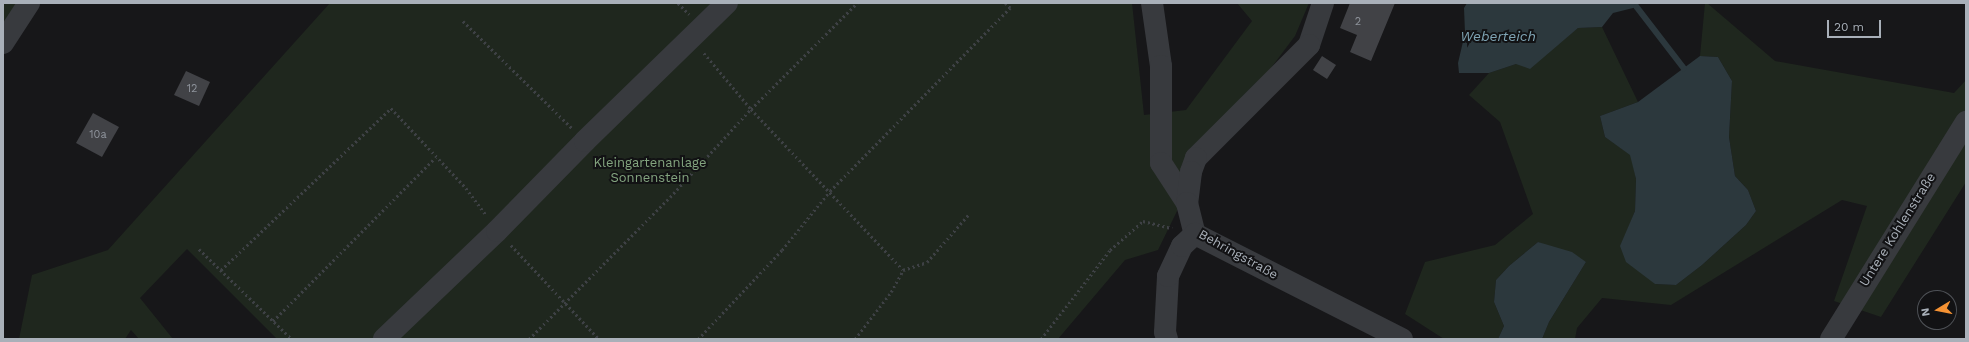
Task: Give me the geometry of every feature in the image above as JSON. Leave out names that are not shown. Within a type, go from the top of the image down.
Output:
[{"type":"street","points":[[3,43],[29,3]]},
{"type":"street","points":[[384,339],[497,231],[585,141],[727,3]]},
{"type":"street","points":[[1152,3],[1161,66],[1161,163],[1187,203]]},
{"type":"street","name":"Behringstraße","points":[[1323,3],[1309,45],[1196,158],[1191,172],[1187,203],[1195,234],[1402,339]]},
{"type":"street","name":"Untere Kohlenstraße","points":[[1831,339],[1966,122]]},
{"type":"street","points":[[1167,339],[1165,332],[1168,276],[1182,246],[1195,234]]},
{"type":"path","points":[[528,339],[670,197],[752,109],[857,3]]},
{"type":"path","points":[[698,339],[782,250],[830,191],[1010,8],[1005,3]]},
{"type":"path","points":[[463,21],[585,141]]},
{"type":"path","points":[[691,38],[752,109],[903,270]]},
{"type":"path","points":[[221,270],[391,108],[466,188],[497,231],[599,339]]},
{"type":"path","points":[[273,321],[436,157]]},
{"type":"path","points":[[855,339],[891,292],[903,270],[927,262],[969,214]]},
{"type":"path","points":[[1041,339],[1110,250],[1143,221],[1195,234]]},
{"type":"path","points":[[199,249],[292,339]]},
{"type":"green space","points":[[3,3],[23,3],[3,33]]},
{"type":"green space","name":"Kleingartenanlage Sonnenstein","points":[[330,3],[1132,3],[1144,115],[1186,110],[1252,21],[1237,3],[1309,3],[1295,36],[1202,160],[1158,250],[1125,260],[1058,339],[277,339],[187,249],[140,298],[173,339],[139,339],[131,330],[125,339],[19,339],[32,275],[108,250]]},
{"type":"green space","points":[[1705,3],[1707,3],[1775,61],[1954,93],[1966,80],[1966,182],[1881,317],[1834,301],[1867,206],[1842,200],[1671,305],[1602,298],[1577,328],[1575,339],[1542,339],[1549,322],[1586,262],[1538,242],[1509,266],[1496,280],[1494,302],[1504,326],[1498,339],[1444,339],[1405,314],[1425,262],[1495,245],[1533,214],[1500,122],[1469,95],[1489,73],[1516,64],[1557,45],[1578,28],[1602,27],[1638,102],[1600,116],[1605,137],[1631,155],[1636,179],[1635,211],[1621,247],[1655,284],[1676,285],[1702,265],[1746,225],[1756,211],[1748,190],[1735,176],[1729,137],[1732,81],[1718,57],[1700,56]]},
{"type":"water","name":"Weberteich","points":[[1467,3],[1639,3],[1637,7],[1613,13],[1602,27],[1578,28],[1530,69],[1516,64],[1489,73],[1459,73],[1458,63],[1465,33],[1464,8]]},
{"type":"water","points":[[1700,56],[1718,57],[1732,81],[1729,137],[1735,176],[1748,190],[1756,211],[1746,225],[1702,265],[1676,285],[1655,284],[1626,262],[1620,246],[1635,211],[1636,179],[1630,155],[1605,137],[1600,116],[1638,102]]},
{"type":"water","points":[[1538,242],[1572,252],[1586,262],[1549,322],[1542,339],[1498,339],[1504,326],[1494,302],[1496,280],[1509,266]]},
{"type":"building","points":[[1350,3],[1395,3],[1371,61],[1350,52],[1357,35],[1340,28]]},
{"type":"building","points":[[1322,56],[1336,65],[1327,79],[1313,70]]},
{"type":"building","points":[[186,71],[210,82],[199,106],[174,95]]},
{"type":"building","points":[[93,113],[119,127],[102,157],[76,143]]},
{"type":"waterway","points":[[1637,7],[1684,68]]}]
